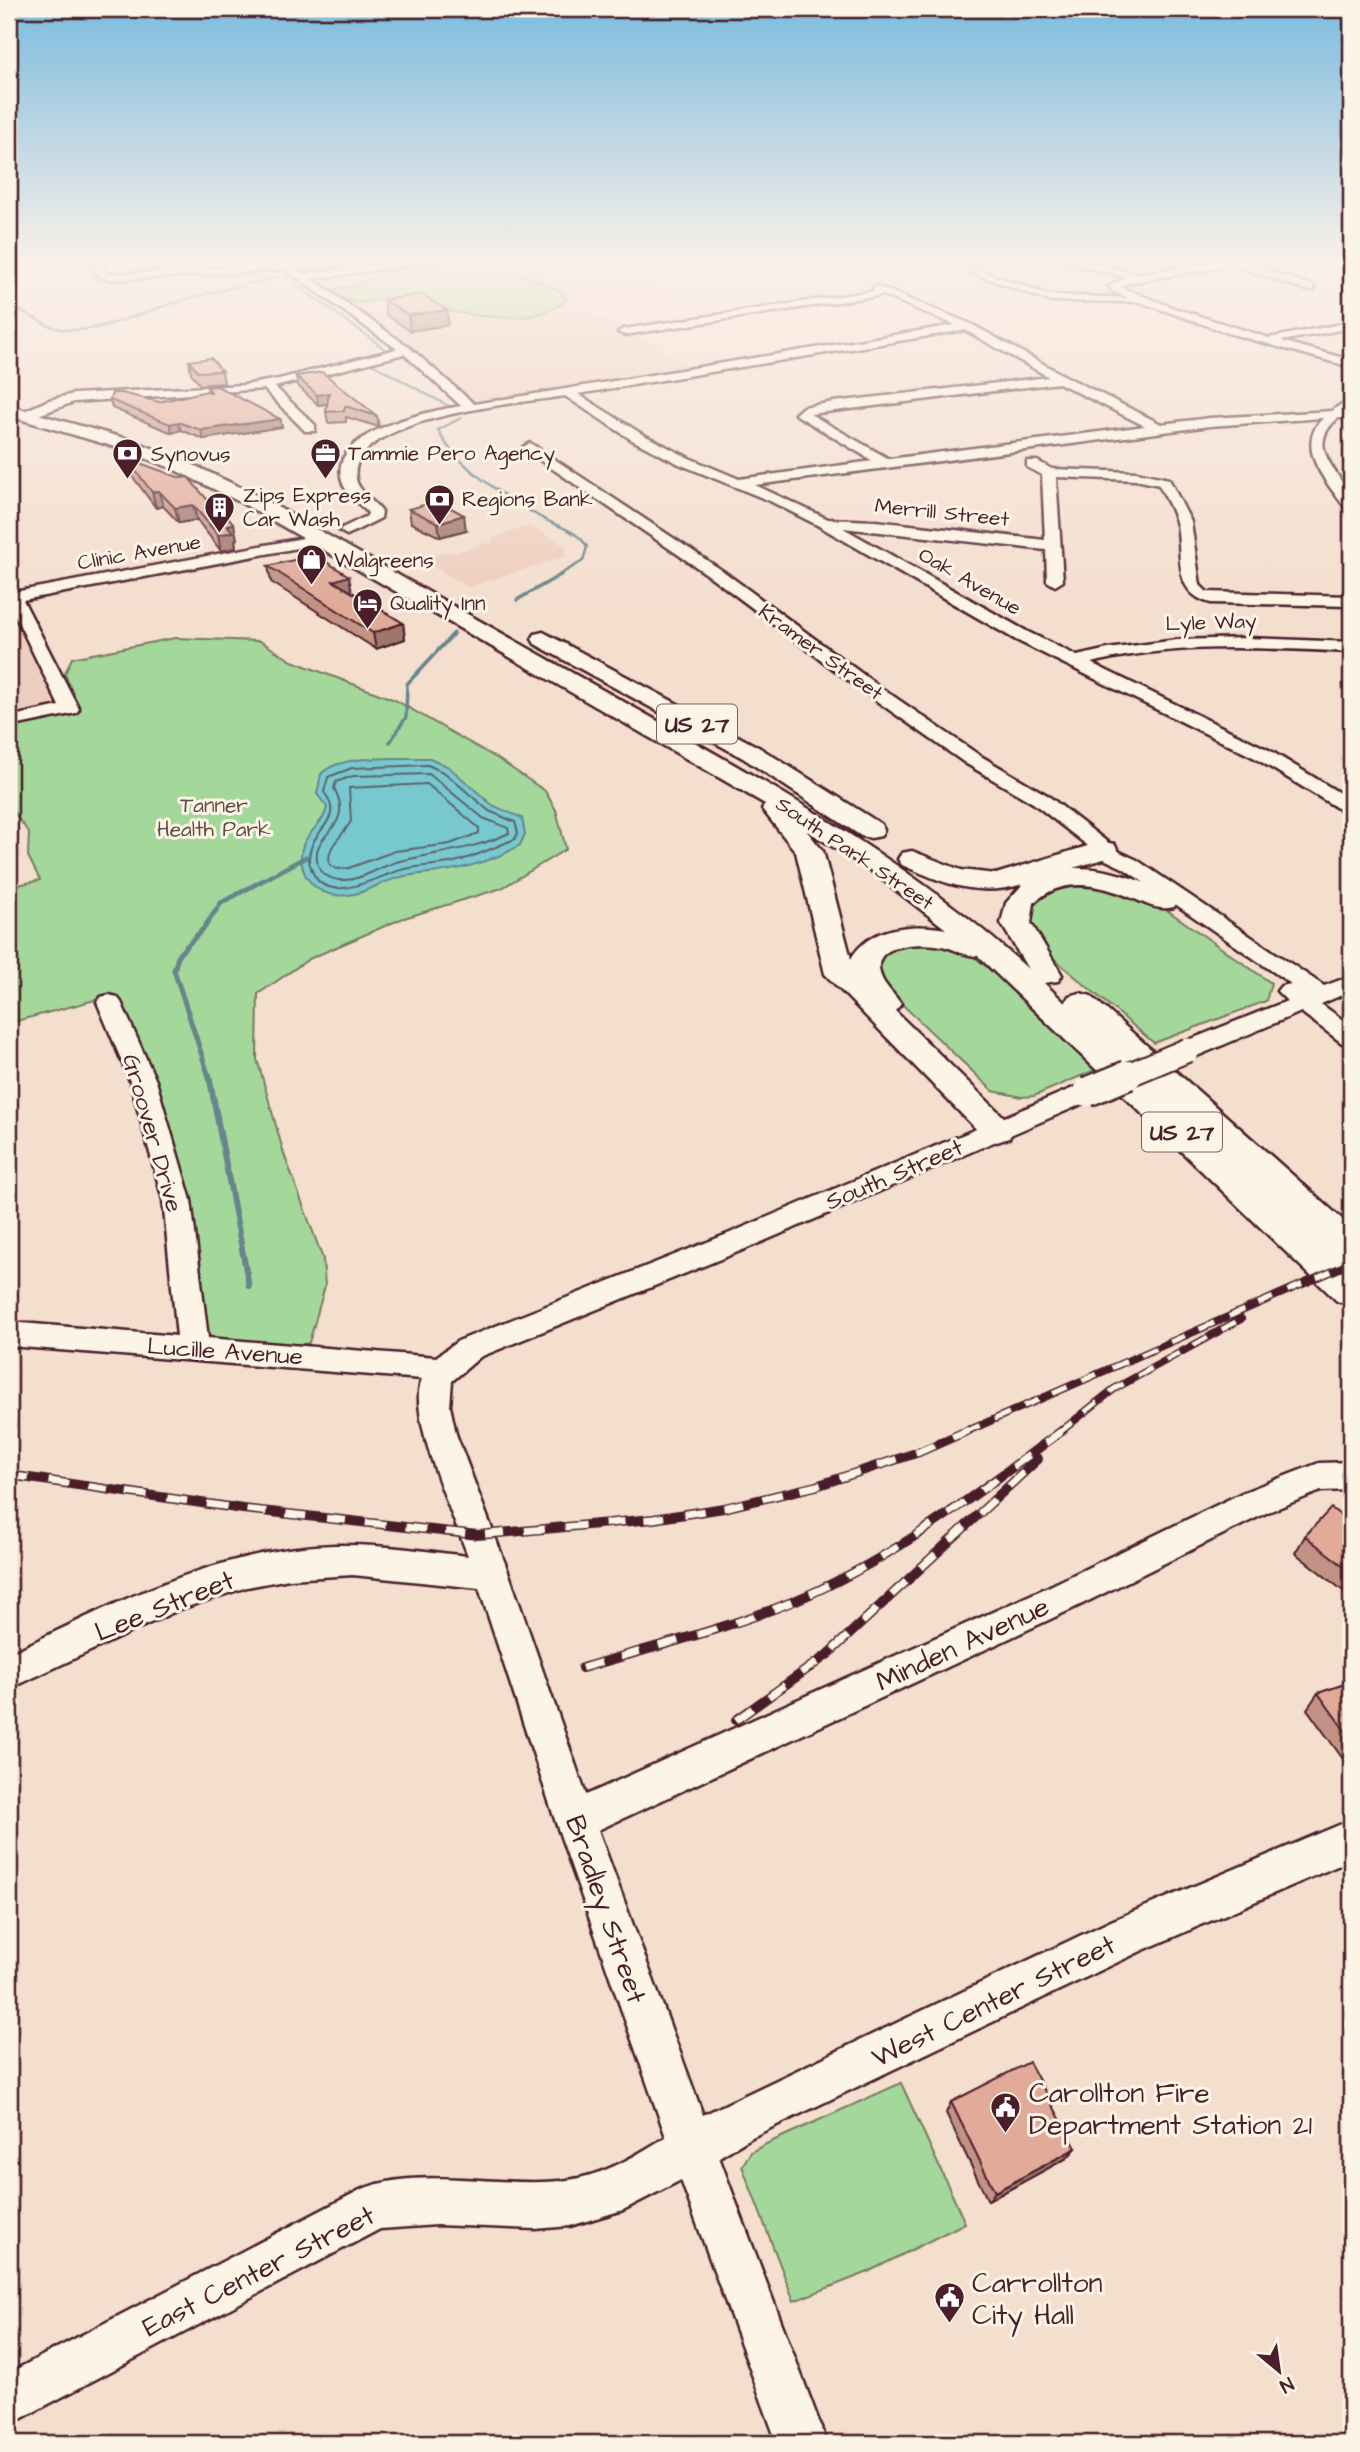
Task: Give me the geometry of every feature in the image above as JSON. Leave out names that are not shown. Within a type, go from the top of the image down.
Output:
[{"type":"main road","points":[[9,398],[28,411],[160,440],[198,454]]},
{"type":"main road","points":[[9,405],[125,444],[188,469],[251,500],[273,505],[332,532],[396,565],[415,570]]},
{"type":"main road","points":[[332,532],[369,542]]},
{"type":"main road","name":"South Park Street","points":[[332,532],[554,674],[747,782],[880,864],[1111,1029],[1351,1248]]},
{"type":"main road","points":[[475,601],[499,614]]},
{"type":"main road","name":"South Park Street","points":[[524,628],[820,795],[912,859],[1351,1291]]},
{"type":"main road","points":[[554,674],[584,662]]},
{"type":"main road","points":[[747,782],[783,817],[809,851],[840,974],[1006,1127]]},
{"type":"main road","points":[[912,859],[955,878],[997,883],[1108,853]]},
{"type":"main road","points":[[1030,973],[1018,930],[1016,910],[1031,890],[1108,853]]},
{"type":"main road","points":[[1063,875],[1113,881],[1164,901]]},
{"type":"main road","points":[[1006,1127],[876,995],[867,981],[864,966],[878,945],[897,937],[920,933],[950,936],[1030,973]]},
{"type":"street","points":[[28,411],[83,397],[206,393],[267,386],[304,376]]},
{"type":"street","points":[[435,376],[471,408]]},
{"type":"street","points":[[332,532],[366,523],[374,518],[375,512],[350,485],[350,462],[368,440],[399,425],[471,408],[661,376]]},
{"type":"street","points":[[1056,376],[1158,428]]},
{"type":"street","points":[[886,463],[801,414],[807,410],[1061,379]]},
{"type":"street","points":[[267,386],[310,428]]},
{"type":"street","name":"Oak Avenue","points":[[567,392],[637,437],[735,483],[775,498],[824,523],[1022,636],[1262,754],[1351,808]]},
{"type":"street","points":[[1351,401],[1344,414],[1318,433],[1318,454],[1351,506]]},
{"type":"street","points":[[735,483],[1158,428],[1269,416],[1344,414]]},
{"type":"street","name":"Kramer Street","points":[[530,447],[717,574],[972,759],[1040,799],[1164,901],[1313,999]]},
{"type":"street","points":[[1006,447],[1049,473],[1136,476],[1164,482],[1184,522],[1192,586],[1202,595],[1211,598],[1351,601]]},
{"type":"street","points":[[1049,473],[1055,581]]},
{"type":"street","name":"Merrill Street","points":[[824,523],[874,525],[1054,546]]},
{"type":"street","name":"Clinic Avenue","points":[[11,597],[332,532]]},
{"type":"street","points":[[9,722],[70,709],[26,617],[11,597]]},
{"type":"street","name":"Lyle Way","points":[[1074,662],[1125,651],[1206,643],[1351,647]]},
{"type":"street","name":"Kramer Street","points":[[1108,853],[1130,864],[1313,999]]},
{"type":"street","name":"South Street","points":[[441,1370],[469,1349],[740,1240],[1351,983]]},
{"type":"street","points":[[1313,999],[1351,1038]]},
{"type":"street","name":"Groover Drive","points":[[109,1002],[143,1081],[177,1200],[194,1350]]},
{"type":"street","name":"Lucille Avenue","points":[[9,1334],[441,1370]]},
{"type":"street","name":"Bradley Street","points":[[441,1370],[433,1392],[434,1410],[575,1820],[692,2148],[802,2443]]},
{"type":"street","name":"Minden Avenue","points":[[575,1820],[1060,1598],[1256,1502],[1319,1477],[1351,1476]]},
{"type":"street","name":"Lee Street","points":[[9,1672],[190,1588],[262,1568],[333,1560],[368,1560],[492,1574]]},
{"type":"street","name":"West Center Street","points":[[643,2177],[736,2121],[1126,1936],[1351,1840]]},
{"type":"street","name":"East Center Street","points":[[9,2400],[376,2206],[437,2202],[535,2206],[570,2203],[607,2194],[643,2177]]},
{"type":"shaded area","points":[[436,376],[663,376],[471,408]]},
{"type":"shaded area","points":[[530,526],[567,547],[567,556],[468,587],[422,560],[494,541],[491,538]]},
{"type":"shaded area","points":[[9,603],[58,707],[9,717]]},
{"type":"green space","name":"Tanner Health Park","points":[[175,638],[260,641],[292,661],[395,700],[498,759],[545,791],[556,810],[566,849],[502,888],[401,919],[309,959],[258,994],[257,1059],[284,1154],[323,1259],[325,1286],[309,1343],[284,1348],[194,1350],[177,1200],[127,1040],[99,999],[9,1023],[9,887],[40,880],[28,856],[29,833],[9,806],[9,728],[78,712],[65,673],[72,658]]},
{"type":"green space","points":[[1061,886],[1096,886],[1151,899],[1271,983],[1266,1001],[1154,1043],[1034,942],[1027,903]]},
{"type":"green space","points":[[919,939],[967,952],[986,966],[1095,1070],[1034,1096],[1022,1097],[993,1091],[882,985],[878,960],[890,949]]},
{"type":"green space","points":[[901,2083],[965,2223],[866,2273],[794,2301],[742,2166],[751,2152],[766,2144]]},
{"type":"water","points":[[430,758],[449,767],[492,805],[522,818],[525,834],[520,845],[481,863],[448,871],[401,877],[352,895],[329,894],[319,890],[305,874],[301,857],[305,840],[325,815],[327,807],[317,794],[321,774],[331,767],[357,760]]},
{"type":"building","points":[[296,376],[328,376],[377,416],[345,406],[344,411],[326,412],[329,393],[317,395]]},
{"type":"building","points":[[217,386],[280,419],[201,430],[178,422],[170,424],[110,400],[112,393],[122,393],[159,402],[207,391],[212,393],[207,387]]},
{"type":"building","points":[[126,458],[181,478],[188,477],[217,511],[222,510],[234,524],[227,525],[233,532],[218,535],[193,505],[175,508],[159,491],[152,492]]},
{"type":"building","points":[[438,501],[464,515],[438,523],[409,509]]},
{"type":"building","points":[[315,555],[349,576],[333,581],[403,623],[373,633],[268,566]]},
{"type":"building","points":[[1331,1508],[1351,1523],[1351,1572],[1305,1536]]},
{"type":"building","points":[[1351,1682],[1351,1739],[1318,1693]]},
{"type":"building","name":"Carollton Fire Department Station 21","points":[[1029,2062],[1076,2148],[995,2192],[951,2102]]},
{"type":"waterway","points":[[394,376],[452,408]]},
{"type":"waterway","points":[[461,418],[438,430],[456,456],[514,502],[573,533],[587,547],[583,561],[559,575]]},
{"type":"waterway","points":[[517,600],[562,574]]},
{"type":"waterway","points":[[390,742],[406,717],[407,684],[454,633]]},
{"type":"waterway","points":[[209,1077],[174,970],[179,954],[204,928],[221,903],[306,857]]},
{"type":"waterway","points":[[209,1075],[249,1286]]},
{"type":"railway","points":[[965,1432],[1351,1263]]},
{"type":"railway","points":[[1060,1432],[1114,1389],[1241,1319]]},
{"type":"railway","points":[[9,1475],[243,1509],[478,1535],[653,1519],[724,1508],[816,1486],[919,1452],[969,1430]]},
{"type":"railway","points":[[582,1668],[742,1620],[794,1601],[830,1584],[866,1566],[933,1524],[1063,1430]]},
{"type":"railway","points":[[736,1720],[827,1655],[1038,1459]]},
{"type":"place","name":"Tammie Pero Agency","points":[[325,480]]},
{"type":"place","name":"Synovus","points":[[128,481]]},
{"type":"place","name":"Regions Bank","points":[[439,526]]},
{"type":"place","name":"Zips Express Car Wash","points":[[220,534]]},
{"type":"place","name":"Walgreens","points":[[311,587]]},
{"type":"place","name":"Quality Inn","points":[[367,630]]},
{"type":"place","name":"Carollton Fire Department Station 21","points":[[1006,2135]]},
{"type":"place","name":"Carrollton City Hall","points":[[949,2325]]}]
